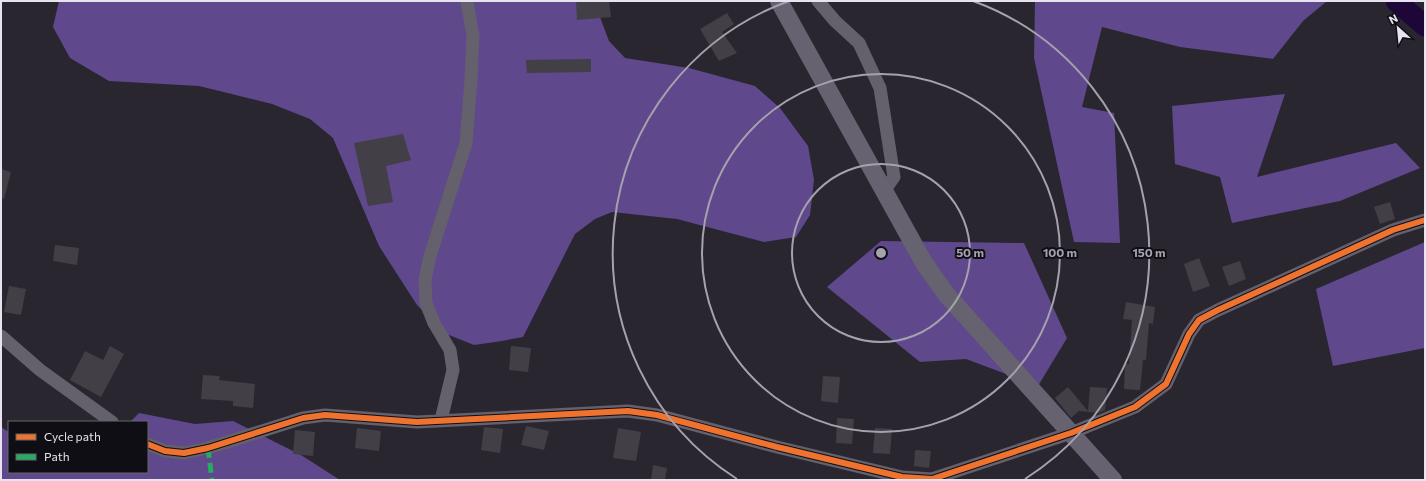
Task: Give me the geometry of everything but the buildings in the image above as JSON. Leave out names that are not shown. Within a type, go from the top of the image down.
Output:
[{"type":"street","points":[[441,420],[453,370],[450,350],[434,324],[426,303],[425,280],[430,256],[466,143],[473,36],[467,1]]},
{"type":"street","points":[[779,1],[924,263],[946,294],[1113,480]]},
{"type":"street","points":[[818,1],[835,21],[858,43],[880,88],[894,178],[884,191]]},
{"type":"street","points":[[148,444],[165,451],[184,453],[208,448],[303,418],[325,414],[417,422],[628,411],[657,415],[777,447],[902,477],[932,479],[1071,434],[1135,406],[1166,384],[1189,334],[1199,320],[1393,230],[1425,220]]},
{"type":"street","points":[[1,336],[40,370],[111,421]]},
{"type":"shaded area","points":[[59,1],[594,1],[609,41],[625,58],[689,68],[755,86],[780,108],[808,146],[814,180],[810,215],[796,237],[764,242],[677,219],[612,212],[595,219],[575,234],[523,337],[474,345],[444,333],[417,305],[379,246],[333,138],[310,119],[272,104],[199,86],[109,81],[70,58],[53,27]]},
{"type":"shaded area","points":[[1035,1],[1327,1],[1303,21],[1273,59],[1180,47],[1102,27],[1082,107],[1114,113],[1120,243],[1074,242],[1034,58]]},
{"type":"shaded area","points":[[1285,94],[1257,177],[1396,143],[1420,168],[1340,201],[1232,223],[1220,177],[1175,164],[1172,106]]},
{"type":"shaded area","points":[[881,241],[1024,243],[1067,338],[1038,386],[966,359],[920,362],[827,287]]},
{"type":"shaded area","points":[[1425,242],[1425,348],[1333,366],[1316,289]]},
{"type":"shaded area","points":[[139,413],[195,424],[233,421],[301,455],[340,480],[1,480],[1,427],[8,431],[8,473],[148,473],[148,421],[131,421]]},
{"type":"waterway","points":[[1396,1],[1425,26]]},
{"type":"marked path","points":[[208,448],[212,480]]},
{"type":"cycle path","points":[[148,444],[165,451],[184,453],[208,448],[303,418],[325,415],[417,422],[628,411],[657,415],[777,447],[902,477],[932,479],[1071,433],[1135,407],[1166,384],[1189,334],[1199,320],[1393,230],[1425,220]]}]
